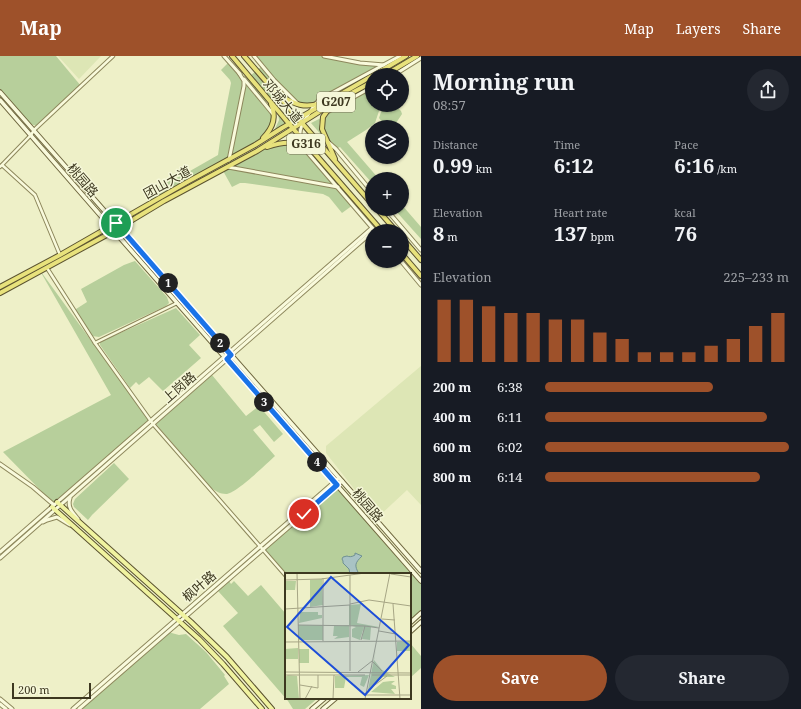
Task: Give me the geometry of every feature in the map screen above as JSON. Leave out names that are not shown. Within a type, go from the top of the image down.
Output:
[{"type":"highway","name":"邓城大道","points":[[232,56],[376,224]]},
{"type":"highway","name":"邓城大道","points":[[244,56],[365,196]]},
{"type":"highway","name":"G207","points":[[386,68],[406,56]]},
{"type":"highway","points":[[397,68],[417,56]]},
{"type":"highway","name":"G207","points":[[329,100],[365,80]]},
{"type":"highway","name":"G207","points":[[302,123],[365,86]]},
{"type":"highway","points":[[277,94],[289,101],[306,106],[329,100]]},
{"type":"highway","points":[[253,146],[265,136],[271,128],[274,117],[273,108],[269,100]]},
{"type":"highway","name":"团山大道","points":[[0,287],[229,160],[329,100]]},
{"type":"highway","points":[[333,104],[323,117],[322,129],[337,163]]},
{"type":"highway","name":"团山大道","points":[[0,293],[114,231],[164,201],[258,151],[302,123]]},
{"type":"highway","points":[[258,151],[282,142],[302,146],[316,155]]},
{"type":"highway","points":[[382,216],[390,224]]},
{"type":"highway","points":[[409,246],[421,260]]},
{"type":"highway","points":[[409,262],[421,276]]},
{"type":"main road","name":"桃园路","points":[[0,92],[421,571]]},
{"type":"main road","name":"桃园路","points":[[0,100],[421,581]]},
{"type":"main road","points":[[56,506],[86,528],[184,615],[227,657],[272,709]]},
{"type":"main road","points":[[56,506],[80,532],[199,639],[262,709]]},
{"type":"main road","points":[[411,622],[421,613]]},
{"type":"main road","points":[[411,631],[421,622]]},
{"type":"main road","points":[[312,709],[324,699]]},
{"type":"main road","points":[[323,709],[335,699]]},
{"type":"street","points":[[60,255],[35,195],[1,166],[34,130],[113,56]]},
{"type":"street","points":[[224,56],[271,110],[274,117]]},
{"type":"street","points":[[254,56],[274,80],[298,104]]},
{"type":"street","points":[[324,56],[360,63],[384,65]]},
{"type":"street","points":[[368,224],[302,146],[300,131],[306,117],[319,100],[400,56]]},
{"type":"street","points":[[405,68],[421,58]]},
{"type":"street","points":[[229,160],[244,86],[244,81],[239,73]]},
{"type":"street","points":[[326,113],[365,91]]},
{"type":"street","points":[[327,141],[365,184]]},
{"type":"street","points":[[228,167],[338,187]]},
{"type":"street","points":[[392,216],[421,250]]},
{"type":"street","name":"上岗路","points":[[0,552],[56,506],[365,237]]},
{"type":"street","points":[[47,268],[95,343],[152,422],[285,575]]},
{"type":"street","points":[[407,268],[421,285]]},
{"type":"street","points":[[95,343],[177,303]]},
{"type":"street","points":[[224,347],[236,349],[236,360]]},
{"type":"street","points":[[220,352],[221,362],[231,364]]},
{"type":"street","name":"上岗路","points":[[0,558],[29,533],[56,506],[71,496],[152,422]]},
{"type":"street","points":[[0,464],[33,487],[56,506]]},
{"type":"street","name":"枫叶路","points":[[73,709],[263,550],[340,480]]},
{"type":"street","name":"枫叶路","points":[[184,615],[260,546],[336,484]]},
{"type":"street","points":[[71,496],[68,503],[69,507],[86,528]]},
{"type":"street","points":[[29,533],[47,520],[57,517],[80,532]]},
{"type":"street","name":"枫叶路","points":[[79,709],[178,620]]},
{"type":"street","points":[[0,699],[12,709]]},
{"type":"street","points":[[0,704],[6,709]]},
{"type":"green space","points":[[0,56],[56,56],[81,86],[37,126],[30,124],[0,89]]},
{"type":"green space","points":[[58,56],[101,56],[79,79]]},
{"type":"green space","points":[[254,56],[324,56],[360,63],[384,65],[378,68],[365,68],[365,75],[319,100],[314,105],[298,104],[281,88],[265,102],[275,117],[265,136],[255,145],[151,202],[143,193],[183,175],[218,155],[231,83],[221,70],[229,62],[244,81],[262,66]]},
{"type":"green space","points":[[365,91],[365,112],[379,112],[376,120],[365,120],[365,131],[347,142],[373,172],[365,172],[365,175],[340,147],[336,149],[327,141],[323,129],[326,113]]},
{"type":"green space","points":[[278,112],[286,123],[274,131],[279,120]]},
{"type":"green space","points":[[381,112],[401,112],[402,114],[398,120],[381,120],[379,118]]},
{"type":"green space","points":[[321,118],[319,124],[323,137],[311,123]]},
{"type":"green space","points":[[282,142],[302,146],[353,205],[342,213],[329,197],[323,194],[245,183],[240,183],[232,187],[222,169],[257,151]]},
{"type":"green space","points":[[409,213],[421,227],[421,239],[409,224],[400,216],[409,216]]},
{"type":"green space","points":[[135,261],[167,297],[169,303],[166,306],[99,337],[92,336],[73,311],[87,302],[81,289],[124,265]]},
{"type":"green space","points":[[39,269],[151,423],[56,506],[3,452],[111,395]]},
{"type":"green space","points":[[176,308],[200,335],[189,345],[201,358],[163,391],[149,377],[139,385],[136,382],[130,388],[100,345],[100,342]]},
{"type":"green space","points":[[421,366],[421,505],[407,490],[377,518],[326,453],[326,446]]},
{"type":"green space","points":[[212,375],[246,416],[259,406],[283,434],[274,442],[260,425],[253,430],[275,456],[244,484],[231,493],[226,494],[220,493],[211,488],[156,424]]},
{"type":"green space","points":[[114,463],[129,479],[88,520],[74,507],[73,504],[75,499]]},
{"type":"green space","points":[[337,485],[421,581],[421,613],[411,622],[411,573],[285,573],[285,575],[263,550]]},
{"type":"green space","points":[[229,581],[231,584],[234,581],[248,596],[261,585],[285,613],[285,698],[223,626],[238,613],[218,591]]},
{"type":"green space","points":[[168,632],[179,635],[186,634],[206,652],[225,675],[224,676],[229,684],[200,709],[79,709]]},
{"type":"green space","points":[[411,644],[421,656],[421,668],[411,677]]},
{"type":"green space","points":[[286,699],[317,699],[305,709],[293,709]]},
{"type":"water","points":[[355,553],[362,556],[356,564],[358,573],[350,573],[349,569],[343,563],[342,559],[343,557],[351,557],[355,555]]},
{"type":"route","points":[[116,223],[231,355],[227,359],[337,485],[304,514]]}]
